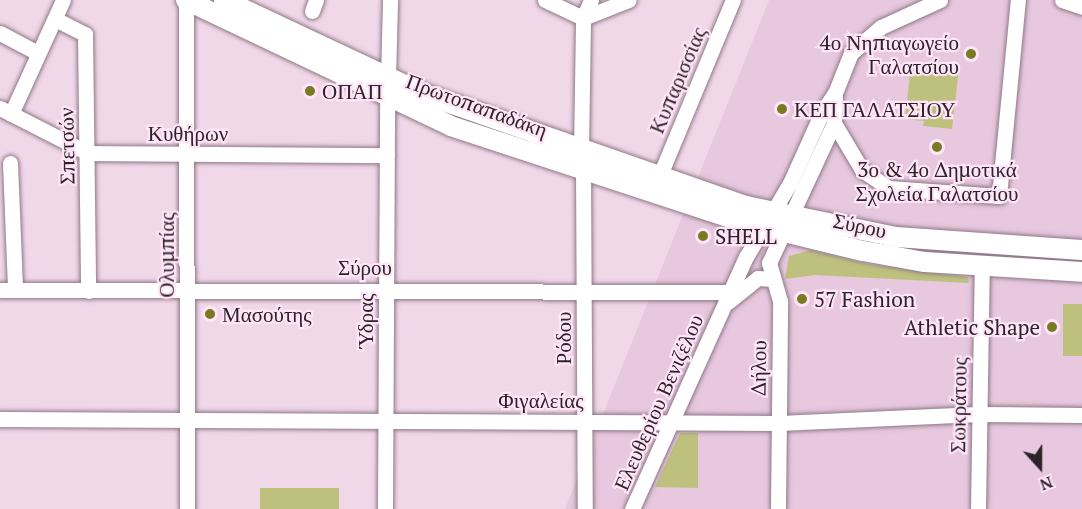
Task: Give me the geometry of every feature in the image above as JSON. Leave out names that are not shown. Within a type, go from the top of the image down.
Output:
[{"type":"main road","name":"Πρωτοπαπαδάκη","points":[[186,0],[387,88]]},
{"type":"main road","name":"Πρωτοπαπαδάκη","points":[[224,0],[460,129],[582,159],[660,175],[767,220]]},
{"type":"main road","name":"Πρωτοπαπαδάκη","points":[[582,159],[767,220],[789,225],[896,237],[1082,250]]},
{"type":"main road","name":"Σύρου","points":[[789,225],[925,262],[982,267]]},
{"type":"main road","points":[[982,267],[1082,272]]},
{"type":"street","points":[[6,111],[38,53],[63,0]]},
{"type":"street","name":"Ολυμπίας","points":[[186,0],[187,509]]},
{"type":"street","name":"Ύδρας","points":[[385,509],[387,88],[390,0]]},
{"type":"street","points":[[545,0],[584,18],[629,0]]},
{"type":"street","name":"Ρόδου","points":[[585,509],[582,159],[584,18],[591,0]]},
{"type":"street","name":"Κυπαρισσίας","points":[[660,175],[733,0]]},
{"type":"street","name":"Ελευθερίου Βενιζέλου","points":[[789,225],[834,123],[835,93],[841,69],[865,38],[899,17],[940,0]]},
{"type":"street","points":[[834,123],[862,170],[889,188],[999,196],[1018,0]]},
{"type":"street","points":[[1062,0],[1082,7]]},
{"type":"street","name":"Σπετσών","points":[[55,19],[85,34],[88,291]]},
{"type":"street","points":[[0,33],[38,53]]},
{"type":"street","name":"Ελευθερίου Βενιζέλου","points":[[632,509],[730,292],[835,93]]},
{"type":"street","name":"Κυθήρων","points":[[6,111],[88,153],[387,156]]},
{"type":"street","points":[[8,290],[10,163]]},
{"type":"street","name":"Δήλου","points":[[778,509],[780,301],[769,262],[789,225]]},
{"type":"street","name":"Σωκράτους","points":[[978,509],[982,267]]},
{"type":"street","name":"Ελευθερίου Βενιζέλου","points":[[721,312],[750,283],[767,277],[773,279]]},
{"type":"street","name":"Σύρου","points":[[8,290],[386,292],[584,289],[730,292]]},
{"type":"street","name":"Φιγαλείας","points":[[0,419],[779,423],[978,414],[1082,416]]},
{"type":"shaded area","points":[[769,0],[1082,0],[1082,509],[565,509]]},
{"type":"green space","points":[[911,65],[959,68],[952,129],[923,126],[924,121],[905,119]]},
{"type":"green space","points":[[811,250],[868,264],[968,277],[969,283],[815,275],[785,279],[789,256]]},
{"type":"green space","points":[[1063,304],[1082,304],[1082,356],[1063,356]]},
{"type":"green space","points":[[680,433],[698,433],[698,488],[655,487]]},
{"type":"green space","points":[[260,488],[339,488],[339,509],[260,509]]},
{"type":"place","name":"4ο Νηπιαγωγείο Γαλατσίου","points":[[971,54]]},
{"type":"place","name":"ΟΠΑΠ","points":[[310,91]]},
{"type":"place","name":"ΚΕΠ ΓΑΛΑΤΣΙΟΥ","points":[[782,109]]},
{"type":"place","name":"3ο & 4ο Δημοτικά Σχολεία Γαλατσίου","points":[[937,147]]},
{"type":"place","name":"SHELL","points":[[703,236]]},
{"type":"place","name":"57 Fashion","points":[[802,299]]},
{"type":"place","name":"Μασούτης","points":[[210,314]]},
{"type":"place","name":"Athletic Shape","points":[[1052,327]]}]
